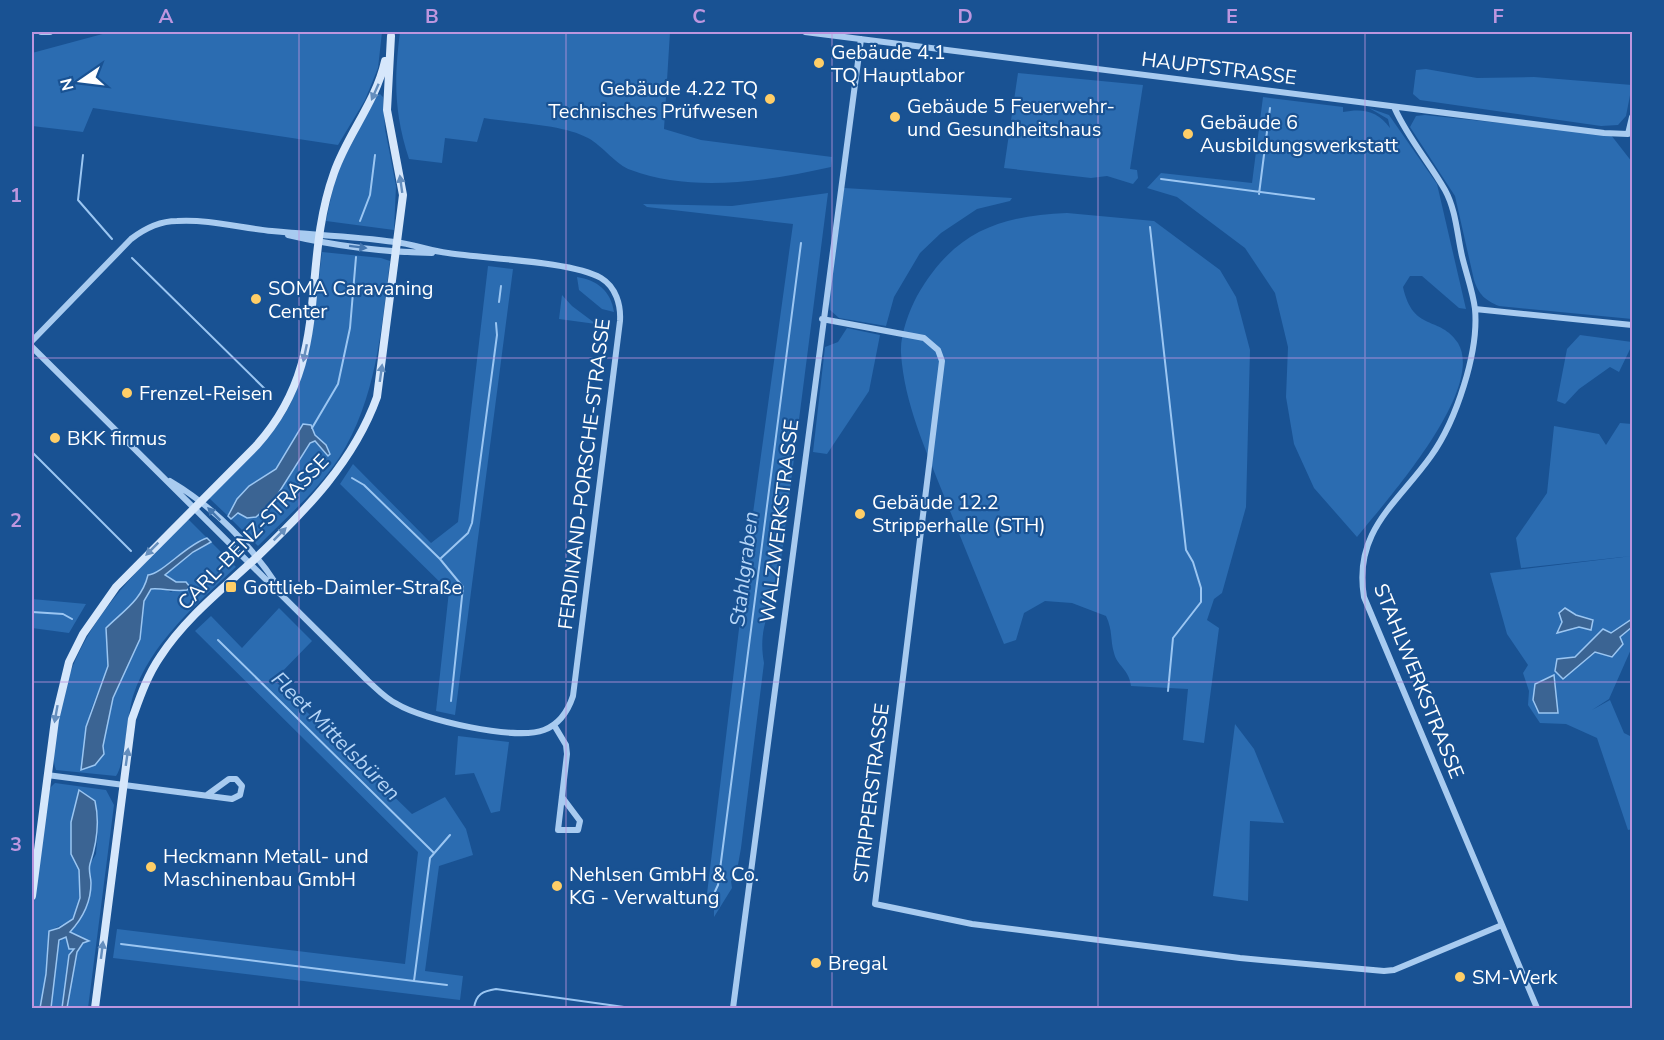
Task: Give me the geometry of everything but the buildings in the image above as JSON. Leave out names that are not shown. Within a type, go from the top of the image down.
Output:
[{"type":"street","points":[[41,32],[50,32]]},
{"type":"street","name":"HAUPTSTRASSE","points":[[805,32],[1395,109],[1628,134],[1632,117]]},
{"type":"street","name":"CARL-BENZ-STRASSE","points":[[32,896],[59,697],[69,662],[83,634],[116,587],[267,434],[289,402],[305,355],[326,199],[334,172],[382,76],[391,34]]},
{"type":"street","name":"CARL-BENZ-STRASSE","points":[[94,1008],[132,719],[144,685],[159,657],[177,634],[317,497],[353,451],[366,428],[377,397],[403,195],[387,110],[391,34]]},
{"type":"street","name":"WALZWERKSTRASSE","points":[[733,1008],[822,319],[861,39]]},
{"type":"street","name":"STAHLWERKSTRASSE","points":[[1395,109],[1402,126],[1446,191],[1454,210],[1475,309],[1467,375],[1454,414],[1433,454],[1372,531],[1366,544],[1362,582],[1364,597],[1537,1008]]},
{"type":"street","points":[[32,341],[123,246],[149,228],[173,221],[191,220],[321,238]]},
{"type":"street","name":"FERDINAND-PORSCHE-STRASSE","points":[[321,238],[398,242],[445,253],[590,272],[610,286],[620,306],[573,696],[565,713],[554,725]]},
{"type":"street","name":"FERDINAND-PORSCHE-STRASSE","points":[[321,238],[397,252],[445,253]]},
{"type":"street","points":[[1475,309],[1632,325]]},
{"type":"street","name":"STRIPPERSTRASSE","points":[[822,319],[924,338],[938,350],[942,361],[875,904],[972,924],[1240,958],[1384,971],[1394,970],[1502,925]]},
{"type":"street","points":[[32,347],[368,681],[395,704],[438,722],[530,733],[554,725],[566,745],[558,831],[578,830],[580,821],[562,797]]},
{"type":"street","points":[[162,476],[201,500],[257,557],[286,600]]},
{"type":"street","points":[[47,775],[123,785],[207,795],[235,798],[240,795],[242,786],[236,779],[230,779],[207,795]]},
{"type":"shaded area","points":[[110,32],[382,32],[378,68],[365,100],[338,145],[93,108],[83,132],[32,126],[32,53]]},
{"type":"shaded area","points":[[400,32],[670,32],[664,129],[701,140],[832,157],[831,167],[757,180],[705,183],[679,181],[625,168],[594,141],[578,133],[552,127],[484,118],[477,142],[445,138],[442,163],[409,159],[398,111],[397,65]]},
{"type":"shaded area","points":[[1426,69],[1477,78],[1534,77],[1632,85],[1626,116],[1618,125],[1601,126],[1420,100],[1413,94],[1416,70]]},
{"type":"shaded area","points":[[1018,73],[1143,85],[1130,169],[1137,170],[1138,178],[1133,184],[1107,176],[1091,178],[1004,168]]},
{"type":"shaded area","points":[[380,94],[383,97],[385,129],[396,186],[394,230],[326,221],[336,174],[377,95]]},
{"type":"shaded area","points":[[1263,97],[1343,107],[1343,112],[1357,110],[1370,112],[1390,128],[1388,119],[1369,108],[1389,115],[1437,184],[1466,309],[1459,308],[1422,276],[1410,276],[1403,287],[1407,301],[1420,318],[1451,334],[1458,343],[1463,363],[1458,388],[1446,416],[1409,473],[1357,537],[1314,488],[1294,444],[1286,397],[1288,347],[1275,293],[1245,248],[1177,197],[1147,188],[1161,173],[1252,183]]},
{"type":"shaded area","points":[[1425,115],[1611,135],[1632,162],[1632,319],[1499,306],[1483,296],[1474,280],[1455,196],[1410,127],[1416,116]]},
{"type":"shaded area","points":[[844,188],[1012,198],[1010,201],[977,209],[941,233],[920,253],[894,297],[886,326],[839,318],[830,310],[829,299]]},
{"type":"shaded area","points":[[828,193],[779,576],[764,628],[762,650],[764,663],[741,848],[736,876],[731,881],[732,888],[714,917],[714,904],[706,902],[753,513],[793,224],[647,207],[643,204],[732,206]]},
{"type":"shaded area","points":[[1067,213],[1154,221],[1220,270],[1236,297],[1250,350],[1246,507],[1222,593],[1214,599],[1207,620],[1219,628],[1204,743],[1183,740],[1188,689],[1131,686],[1128,676],[1116,657],[1106,616],[1072,603],[1045,601],[1024,613],[1016,640],[1004,644],[923,444],[906,390],[901,353],[906,323],[917,296],[931,274],[946,257],[979,232],[998,224],[1019,218]]},
{"type":"shaded area","points":[[322,252],[390,261],[375,363],[362,412],[339,458],[311,493],[258,546],[231,519],[240,513],[247,518],[273,503],[310,443],[314,441],[328,456],[326,445],[315,435],[311,425],[303,424],[276,469],[249,486],[237,499],[228,516],[209,498],[270,435],[295,394],[309,348]]},
{"type":"shaded area","points":[[488,266],[513,269],[455,715],[436,711],[449,591],[340,484],[353,464],[431,543],[458,522]]},
{"type":"shaded area","points":[[577,277],[591,281],[602,288],[610,298],[614,312],[602,309],[579,290]]},
{"type":"shaded area","points":[[562,295],[572,306],[596,324],[559,319]]},
{"type":"shaded area","points":[[847,328],[880,335],[869,391],[827,454],[813,452],[825,347],[838,342]]},
{"type":"shaded area","points":[[1580,335],[1632,342],[1632,345],[1619,372],[1610,367],[1579,389],[1565,404],[1557,401],[1567,349]]},
{"type":"shaded area","points":[[1620,423],[1632,424],[1632,556],[1521,568],[1516,538],[1547,493],[1554,426],[1599,434],[1606,445]]},
{"type":"shaded area","points":[[303,424],[311,425],[315,435],[326,445],[330,454],[328,456],[315,441],[310,443],[273,502],[256,517],[247,518],[238,513],[231,519],[228,516],[237,499],[249,486],[276,469]]},
{"type":"shaded area","points":[[188,519],[207,538],[161,570],[148,575],[137,598],[106,628],[108,666],[90,712],[86,767],[104,754],[103,746],[113,698],[140,639],[144,601],[151,589],[162,588],[171,592],[186,583],[176,582],[165,575],[193,552],[211,542],[236,567],[176,626],[151,658],[133,696],[122,761],[116,776],[56,770],[54,750],[63,696],[73,666],[87,638],[122,589]]},
{"type":"shaded area","points":[[207,538],[211,542],[193,552],[165,575],[176,582],[186,582],[190,587],[187,590],[151,589],[144,601],[140,639],[113,698],[103,746],[104,754],[95,765],[81,770],[86,727],[108,666],[106,628],[137,598],[148,575],[160,570],[191,546]]},
{"type":"shaded area","points":[[1632,556],[1632,647],[1609,699],[1592,710],[1610,700],[1624,733],[1632,737],[1632,829],[1628,830],[1597,738],[1566,724],[1540,723],[1528,705],[1529,691],[1523,673],[1528,665],[1507,634],[1490,573]]},
{"type":"shaded area","points":[[32,599],[86,604],[69,633],[32,628]]},
{"type":"shaded area","points":[[279,608],[312,641],[274,680],[412,814],[445,797],[466,829],[473,855],[439,866],[425,971],[463,976],[460,1000],[113,958],[117,929],[405,964],[418,852],[195,631],[211,616],[242,648]]},
{"type":"shaded area","points":[[1565,608],[1576,615],[1593,620],[1591,630],[1579,627],[1557,633],[1562,622],[1559,613]]},
{"type":"shaded area","points":[[1632,619],[1632,627],[1620,637],[1623,644],[1612,657],[1595,652],[1563,679],[1555,671],[1557,659],[1575,657],[1603,629],[1611,633]]},
{"type":"shaded area","points":[[1554,675],[1558,713],[1539,713],[1533,700],[1535,684]]},
{"type":"shaded area","points":[[1235,724],[1254,749],[1284,823],[1250,821],[1248,901],[1213,896]]},
{"type":"shaded area","points":[[458,736],[509,742],[500,811],[491,813],[474,773],[455,775]]},
{"type":"shaded area","points":[[55,783],[106,790],[114,805],[88,1008],[67,1008],[77,952],[84,942],[83,937],[74,936],[70,932],[77,925],[91,882],[89,866],[96,854],[98,830],[97,811],[79,790],[71,822],[71,854],[79,870],[80,898],[74,919],[49,931],[46,974],[40,1008],[32,1008],[32,918],[47,791]]},
{"type":"shaded area","points":[[79,790],[95,801],[97,833],[89,866],[91,883],[88,903],[70,932],[89,941],[83,943],[77,952],[67,1008],[62,1008],[69,955],[74,949],[69,949],[66,937],[59,940],[51,1008],[40,1008],[46,974],[49,931],[73,919],[80,898],[79,870],[71,854],[71,822]]},
{"type":"shaded area","points":[[63,937],[66,937],[69,949],[75,948],[69,956],[62,1008],[51,1008],[57,947]]},
{"type":"waterway","points":[[1259,194],[1270,108]]},
{"type":"waterway","name":"Fleet Mittelsbüren","points":[[83,155],[78,200],[112,239]]},
{"type":"waterway","name":"Fleet Mittelsbüren","points":[[360,221],[370,195],[375,155]]},
{"type":"waterway","points":[[1161,179],[1314,199]]},
{"type":"waterway","points":[[1150,227],[1186,550],[1193,562],[1201,588],[1201,602],[1173,638],[1168,691]]},
{"type":"waterway","name":"Stahlgraben","points":[[712,898],[718,885],[801,243]]},
{"type":"waterway","name":"Fleet Mittelsbüren","points":[[312,428],[338,384],[350,328],[356,257]]},
{"type":"waterway","name":"Fleet Mittelsbüren","points":[[132,258],[271,395]]},
{"type":"waterway","name":"Fleet Mittelsbüren","points":[[499,302],[501,286]]},
{"type":"waterway","name":"Fleet Mittelsbüren","points":[[440,559],[468,533],[472,523],[497,335],[496,323]]},
{"type":"waterway","name":"Fleet Mittelsbüren","points":[[32,452],[131,551]]},
{"type":"waterway","name":"Fleet Mittelsbüren","points":[[352,478],[364,485],[440,559],[463,587],[451,701]]},
{"type":"waterway","name":"Fleet Mittelsbüren","points":[[32,612],[63,614],[72,619]]},
{"type":"waterway","name":"Fleet Mittelsbüren","points":[[218,640],[433,852]]},
{"type":"waterway","name":"Fleet Mittelsbüren","points":[[121,944],[414,981],[430,858],[450,835]]},
{"type":"waterway","name":"Fleet Mittelsbüren","points":[[414,981],[447,985]]},
{"type":"waterway","name":"Stahlgraben","points":[[474,1008],[476,999],[481,994],[496,989],[624,1007]]},
{"type":"place","name":"Gebäude 4.1 TQ Hauptlabor","points":[[819,63]]},
{"type":"place","name":"Gebäude 4.22 TQ Technisches Prüfwesen","points":[[770,99]]},
{"type":"place","name":"Gebäude 5 Feuerwehr- und Gesundheitshaus","points":[[895,117]]},
{"type":"place","name":"Gebäude 6 Ausbildungswerkstatt","points":[[1188,134]]},
{"type":"place","name":"SOMA Caravaning Center","points":[[256,299]]},
{"type":"place","name":"Frenzel-Reisen","points":[[127,393]]},
{"type":"place","name":"BKK firmus","points":[[55,438]]},
{"type":"place","name":"Gebäude 12.2 Stripperhalle (STH)","points":[[860,514]]},
{"type":"place","name":"Gottlieb-Daimler-Straße","points":[[231,587]]},
{"type":"place","name":"Heckmann Metall- und Maschinenbau GmbH","points":[[151,867]]},
{"type":"place","name":"Nehlsen GmbH & Co. KG - Verwaltung","points":[[557,886]]},
{"type":"place","name":"Bregal","points":[[816,963]]},
{"type":"place","name":"SM-Werk","points":[[1460,977]]}]
